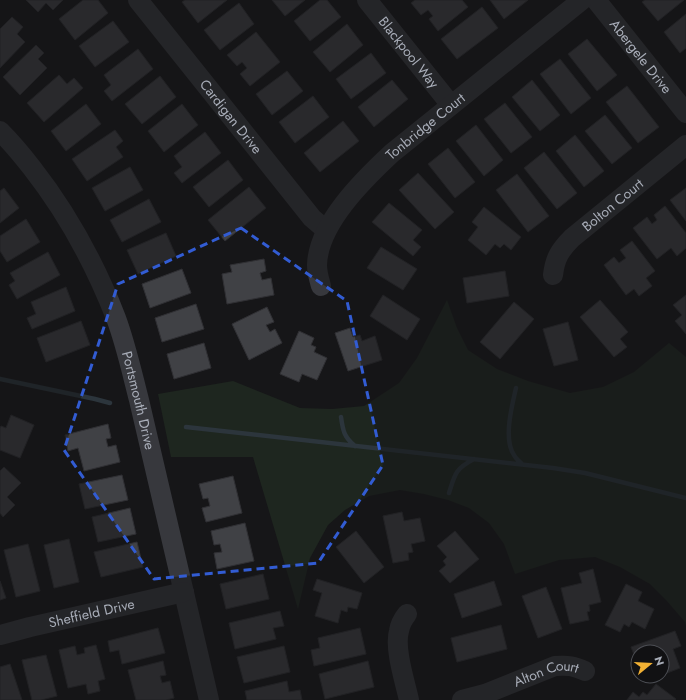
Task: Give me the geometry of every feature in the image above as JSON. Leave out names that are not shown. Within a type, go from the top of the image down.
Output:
[{"type":"street","name":"Cardigan Drive","points":[[138,0],[312,218],[326,230]]},
{"type":"street","name":"Blackpool Way","points":[[366,0],[451,105]]},
{"type":"street","name":"Tonbridge Court","points":[[320,286],[317,264],[326,230],[365,179],[392,153],[582,0]]},
{"type":"street","name":"Abergele Drive","points":[[596,0],[686,113]]},
{"type":"street","name":"Portsmouth Drive","points":[[0,131],[46,186],[67,217],[86,252],[116,319],[139,400],[209,700]]},
{"type":"street","name":"Bolton Court","points":[[553,275],[554,265],[558,256],[572,238],[686,145]]},
{"type":"street","name":"Sheffield Drive","points":[[0,635],[184,592]]},
{"type":"street","points":[[407,614],[398,631],[397,640],[409,700]]},
{"type":"street","name":"Alton Court","points":[[462,700],[485,694],[555,666],[574,666],[585,671]]},
{"type":"highlighted area","points":[[241,228],[347,301],[383,465],[318,563],[154,579],[64,450],[118,284]]},
{"type":"shaded area","points":[[447,300],[457,328],[468,350],[497,369],[528,381],[570,393],[603,387],[634,372],[669,343],[686,357],[686,626],[685,622],[650,584],[620,567],[595,557],[559,560],[515,574],[504,544],[489,523],[469,508],[448,500],[400,490],[369,496],[345,510],[328,525],[310,558],[298,609],[253,457],[171,457],[158,394],[233,381],[300,408],[332,409],[364,406],[399,383],[417,358]]},
{"type":"building","points":[[26,0],[63,0],[53,10],[46,3],[38,12]]},
{"type":"building","points":[[83,0],[98,0],[108,13],[75,40],[59,19]]},
{"type":"building","points":[[185,0],[227,0],[198,23],[182,2]]},
{"type":"building","points":[[272,0],[305,0],[285,16]]},
{"type":"building","points":[[320,0],[327,0],[341,17],[310,41],[294,21]]},
{"type":"building","points":[[415,0],[462,0],[468,7],[438,31],[429,19],[433,16],[428,10],[421,15],[411,3]]},
{"type":"building","points":[[490,0],[528,0],[504,19]]},
{"type":"building","points":[[645,0],[684,0],[658,21],[642,2]]},
{"type":"building","points":[[239,3],[254,24],[220,50],[204,30]]},
{"type":"building","points":[[482,7],[498,28],[457,59],[441,39]]},
{"type":"building","points":[[686,14],[686,48],[680,53],[664,32]]},
{"type":"building","points":[[12,17],[23,27],[17,34],[25,42],[0,68],[0,29]]},
{"type":"building","points":[[113,21],[129,42],[95,67],[79,46]]},
{"type":"building","points":[[347,24],[363,45],[330,72],[313,52]]},
{"type":"building","points":[[256,32],[280,62],[250,86],[240,74],[247,68],[242,62],[237,66],[227,55]]},
{"type":"building","points":[[587,39],[617,75],[597,91],[568,54]]},
{"type":"building","points":[[36,45],[44,53],[38,59],[47,68],[20,95],[3,77]]},
{"type":"building","points":[[138,49],[153,69],[112,101],[104,91],[111,85],[104,75]]},
{"type":"building","points":[[371,53],[386,73],[351,99],[336,79]]},
{"type":"building","points":[[560,59],[591,98],[571,114],[540,74]]},
{"type":"building","points":[[287,71],[303,91],[272,115],[256,94]]},
{"type":"building","points":[[59,75],[67,84],[74,78],[83,88],[44,122],[27,103]]},
{"type":"building","points":[[160,76],[176,97],[142,124],[125,104]]},
{"type":"building","points":[[392,80],[408,99],[374,127],[358,107]]},
{"type":"building","points":[[532,80],[560,115],[540,131],[512,97]]},
{"type":"building","points":[[627,86],[659,127],[638,143],[606,102]]},
{"type":"building","points":[[313,96],[329,117],[295,143],[279,122]]},
{"type":"building","points":[[505,103],[532,137],[511,153],[484,119]]},
{"type":"building","points":[[86,104],[101,124],[66,151],[51,131]]},
{"type":"building","points":[[182,104],[198,125],[164,152],[148,131]]},
{"type":"building","points":[[605,115],[632,148],[612,164],[585,131]]},
{"type":"building","points":[[343,121],[359,141],[320,172],[304,153]]},
{"type":"building","points":[[476,125],[503,160],[484,176],[456,141]]},
{"type":"building","points":[[115,130],[123,141],[116,147],[123,157],[87,181],[72,159]]},
{"type":"building","points":[[205,132],[221,153],[182,183],[174,173],[182,167],[174,156]]},
{"type":"building","points":[[575,135],[604,171],[584,187],[556,151]]},
{"type":"building","points":[[448,148],[475,182],[455,198],[428,164]]},
{"type":"building","points":[[544,152],[577,193],[557,209],[524,168]]},
{"type":"building","points":[[228,160],[243,180],[209,207],[193,187]]},
{"type":"building","points":[[130,167],[143,190],[105,211],[92,188]]},
{"type":"building","points":[[418,173],[454,212],[435,229],[399,190]]},
{"type":"building","points":[[517,174],[549,216],[528,232],[496,190]]},
{"type":"building","points":[[249,187],[266,208],[225,241],[208,220]]},
{"type":"building","points":[[4,188],[19,208],[0,223],[0,191]]},
{"type":"building","points":[[686,188],[686,221],[670,200]]},
{"type":"building","points":[[149,199],[161,222],[122,242],[110,220]]},
{"type":"building","points":[[389,203],[422,230],[413,240],[421,247],[413,256],[372,222]]},
{"type":"building","points":[[665,206],[686,233],[686,248],[677,256],[671,248],[657,259],[633,228],[647,217],[652,224],[657,220],[654,215]]},
{"type":"building","points":[[484,207],[521,237],[511,250],[504,244],[500,248],[495,244],[486,255],[468,240],[478,227],[472,222]]},
{"type":"building","points":[[26,219],[40,242],[7,262],[0,251],[0,236]]},
{"type":"building","points":[[166,233],[176,256],[138,274],[127,250]]},
{"type":"building","points":[[632,241],[655,271],[646,278],[652,286],[639,296],[634,289],[626,295],[604,265],[614,257],[619,263],[626,258],[620,250]]},
{"type":"building","points":[[381,247],[417,269],[403,290],[367,268]]},
{"type":"building","points":[[48,252],[60,275],[17,299],[9,285],[15,281],[10,273]]},
{"type":"building","points":[[264,259],[266,271],[260,273],[262,280],[271,278],[274,295],[227,304],[222,274],[232,272],[230,265]]},
{"type":"building","points":[[182,269],[191,293],[150,308],[142,284]]},
{"type":"building","points":[[505,271],[509,296],[467,303],[463,278]]},
{"type":"building","points":[[66,287],[75,311],[32,329],[27,318],[36,314],[31,302]]},
{"type":"building","points":[[383,295],[420,319],[407,340],[370,316]]},
{"type":"building","points":[[686,295],[686,334],[675,321],[682,315],[673,305]]},
{"type":"building","points":[[600,300],[628,332],[620,339],[627,347],[614,357],[580,317]]},
{"type":"building","points":[[514,302],[534,319],[500,359],[480,342]]},
{"type":"building","points":[[196,304],[204,329],[162,342],[155,318]]},
{"type":"building","points":[[267,307],[274,322],[266,325],[270,332],[275,329],[282,343],[249,360],[232,324]]},
{"type":"building","points":[[81,321],[90,345],[46,362],[37,338]]},
{"type":"building","points":[[568,322],[578,360],[554,366],[543,329]]},
{"type":"building","points":[[350,328],[353,337],[360,335],[362,341],[375,336],[382,360],[348,371],[335,333]]},
{"type":"building","points":[[299,331],[314,338],[311,345],[316,347],[314,352],[327,358],[317,380],[302,374],[299,382],[280,374]]},
{"type":"building","points":[[204,343],[211,368],[174,379],[167,354]]},
{"type":"building","points":[[11,415],[34,425],[20,458],[0,450],[0,428],[1,426],[6,428]]},
{"type":"building","points":[[108,424],[111,438],[106,439],[108,447],[116,445],[120,462],[84,471],[78,448],[68,451],[65,435]]},
{"type":"building","points":[[4,467],[21,483],[7,497],[15,505],[3,517],[0,513],[0,471]]},
{"type":"building","points":[[122,475],[128,500],[85,509],[79,484]]},
{"type":"building","points":[[233,476],[242,513],[206,522],[202,508],[210,506],[208,498],[203,499],[199,484]]},
{"type":"building","points":[[130,508],[136,534],[98,542],[92,517]]},
{"type":"building","points":[[402,512],[404,521],[420,518],[425,541],[411,544],[413,552],[408,553],[409,560],[393,563],[383,516]]},
{"type":"building","points":[[245,523],[254,561],[217,569],[214,553],[222,552],[220,544],[214,545],[211,531]]},
{"type":"building","points":[[356,531],[384,567],[364,583],[336,547]]},
{"type":"building","points":[[455,531],[479,559],[450,583],[439,571],[446,565],[443,561],[447,557],[437,546]]},
{"type":"building","points":[[69,539],[79,582],[54,588],[44,545]]},
{"type":"building","points":[[137,542],[143,567],[101,577],[94,552]]},
{"type":"building","points":[[28,544],[40,591],[16,597],[4,550]]},
{"type":"building","points":[[593,569],[601,602],[589,605],[590,611],[587,612],[589,620],[570,624],[561,588],[582,583],[579,573]]},
{"type":"building","points":[[263,574],[269,599],[226,609],[220,584]]},
{"type":"building","points":[[317,579],[362,593],[357,609],[348,607],[347,612],[341,610],[338,623],[315,616],[322,593],[313,590]]},
{"type":"building","points":[[0,581],[6,598],[0,600]]},
{"type":"building","points":[[494,581],[502,605],[462,618],[454,594]]},
{"type":"building","points":[[626,584],[642,592],[638,601],[654,609],[645,629],[632,622],[629,627],[624,624],[620,632],[605,625]]},
{"type":"building","points":[[546,587],[562,629],[538,638],[522,596]]},
{"type":"building","points":[[280,611],[284,626],[273,628],[276,639],[235,649],[229,623]]},
{"type":"building","points":[[501,625],[507,649],[457,662],[451,638]]},
{"type":"building","points":[[158,628],[165,653],[122,664],[119,650],[110,652],[108,641]]},
{"type":"building","points":[[360,628],[366,654],[314,666],[311,650],[320,648],[318,638]]},
{"type":"building","points":[[675,631],[681,646],[673,649],[680,668],[670,672],[670,644],[639,644]]},
{"type":"building","points":[[96,645],[105,679],[98,681],[100,691],[88,694],[86,684],[68,688],[59,650],[75,646],[77,655],[85,653],[84,648]]},
{"type":"building","points":[[284,646],[290,672],[244,683],[237,657]]},
{"type":"building","points":[[46,655],[57,696],[41,700],[32,700],[22,660]]},
{"type":"building","points":[[163,661],[166,675],[160,676],[162,683],[170,681],[174,698],[166,700],[136,700],[128,670]]},
{"type":"building","points":[[368,661],[374,687],[325,699],[319,674]]},
{"type":"building","points":[[10,664],[22,700],[0,700],[0,667]]},
{"type":"building","points":[[287,681],[289,692],[300,690],[302,700],[247,700],[245,691]]},
{"type":"building","points":[[656,684],[676,699],[627,700],[633,692],[639,697],[643,692],[647,695]]},
{"type":"waterway","points":[[0,379],[110,403]]},
{"type":"waterway","points":[[516,388],[509,422],[509,440],[514,455],[522,464]]},
{"type":"waterway","points":[[341,417],[342,426],[348,440],[355,446]]},
{"type":"waterway","points":[[186,427],[553,468],[585,473],[686,498]]},
{"type":"waterway","points":[[449,493],[459,469],[474,459]]}]
